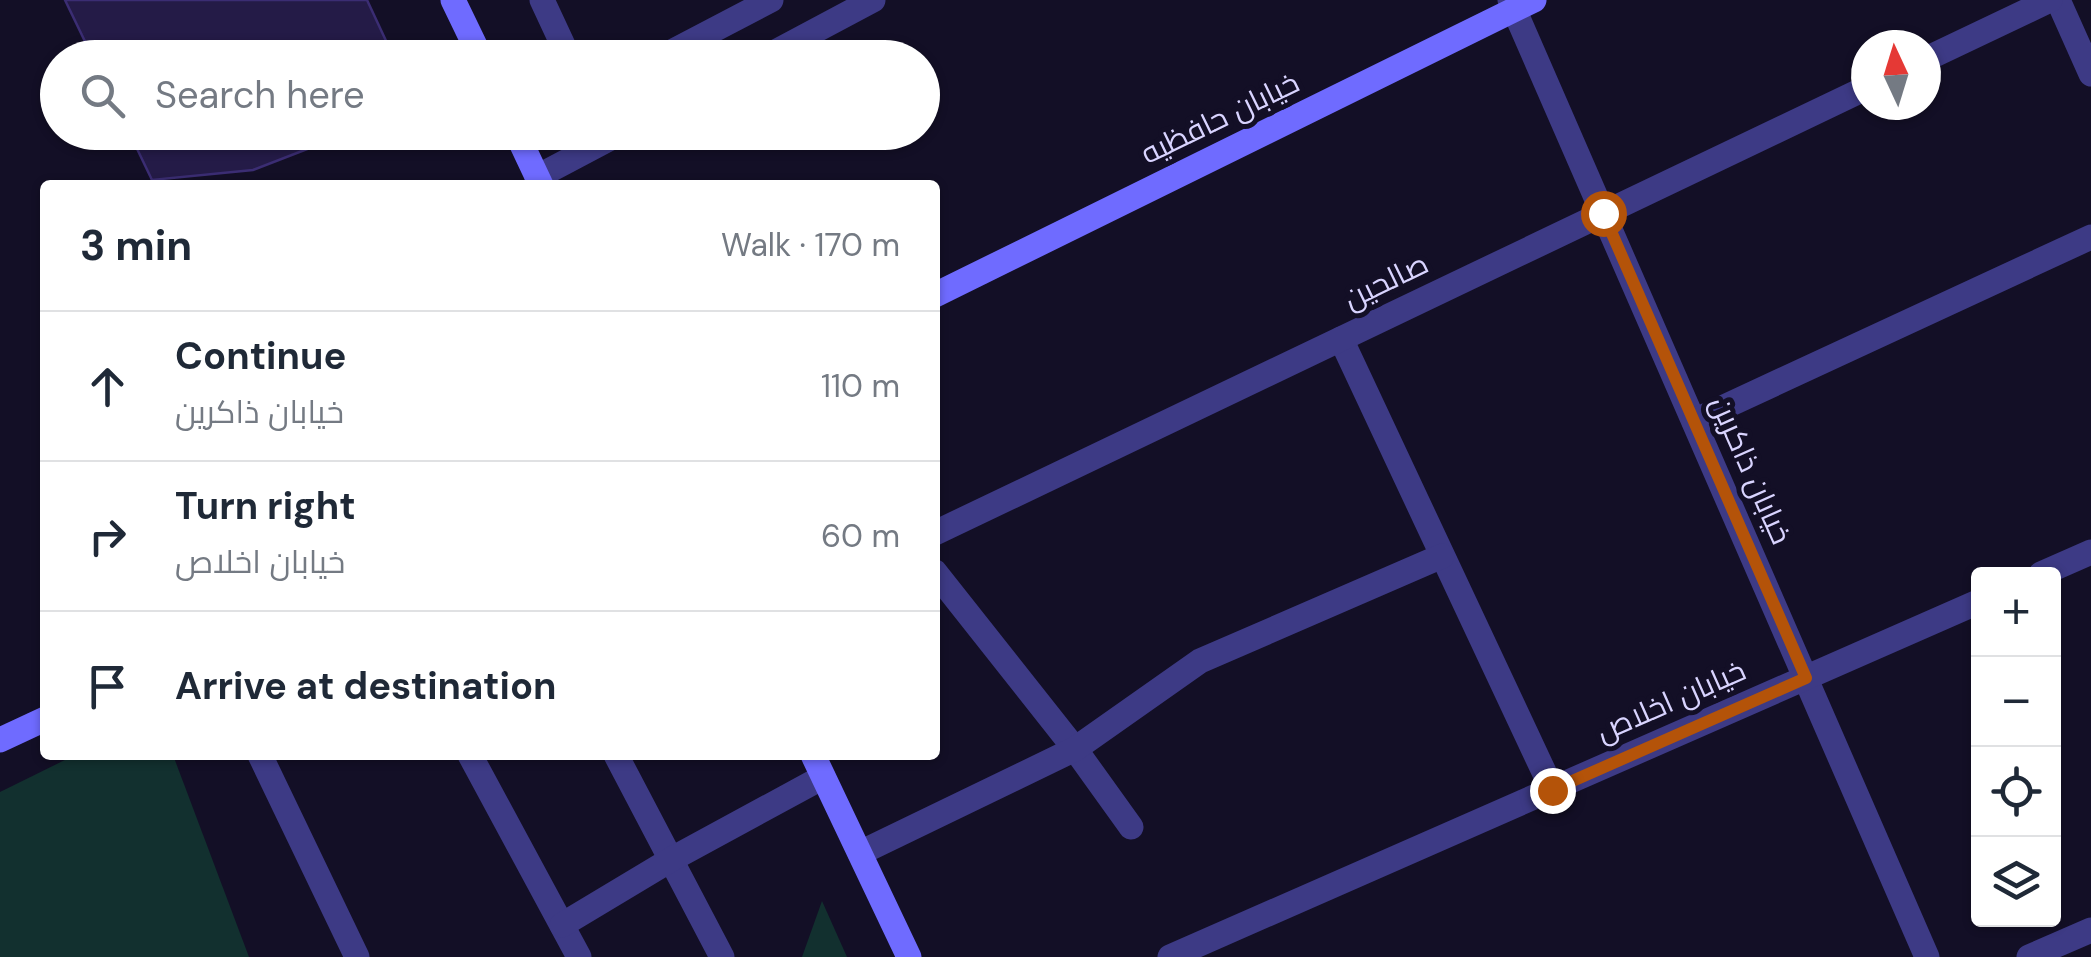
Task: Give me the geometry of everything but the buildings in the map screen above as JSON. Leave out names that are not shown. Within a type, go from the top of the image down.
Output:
[{"type":"street","points":[[453,0],[472,40]]},
{"type":"street","points":[[542,0],[561,40]]},
{"type":"street","points":[[694,40],[771,0]]},
{"type":"street","points":[[798,40],[874,0]]},
{"type":"street","points":[[1941,52],[2050,0]]},
{"type":"street","points":[[2058,0],[2091,74]]},
{"type":"street","name":"خیابان ذاکرین","points":[[1520,3],[1603,213],[1928,957]]},
{"type":"street","name":"خیابان حافظیه","points":[[940,293],[1520,3]]},
{"type":"street","name":"صالحین","points":[[940,531],[1851,95]]},
{"type":"street","points":[[525,150],[540,180]]},
{"type":"street","points":[[542,180],[592,150]]},
{"type":"street","points":[[1694,422],[2091,237]]},
{"type":"street","points":[[1341,339],[1552,790]]},
{"type":"street","points":[[2056,567],[2091,552]]},
{"type":"street","points":[[860,853],[1075,749],[1200,660],[1442,556]]},
{"type":"street","points":[[940,578],[1075,749],[1131,827]]},
{"type":"street","name":"خیابان اخلاص","points":[[1170,957],[1971,605]]},
{"type":"street","points":[[0,740],[40,720]]},
{"type":"street","points":[[262,760],[356,957]]},
{"type":"street","points":[[473,760],[580,957]]},
{"type":"street","points":[[619,760],[722,957]]},
{"type":"street","points":[[562,925],[818,766],[909,957]]},
{"type":"street","points":[[2029,957],[2091,930]]},
{"type":"green space","points":[[65,760],[175,760],[249,957],[0,957],[0,792]]},
{"type":"green space","points":[[822,901],[847,957],[802,957]]},
{"type":"route","points":[[1552,790],[1806,678],[1603,213]]}]
